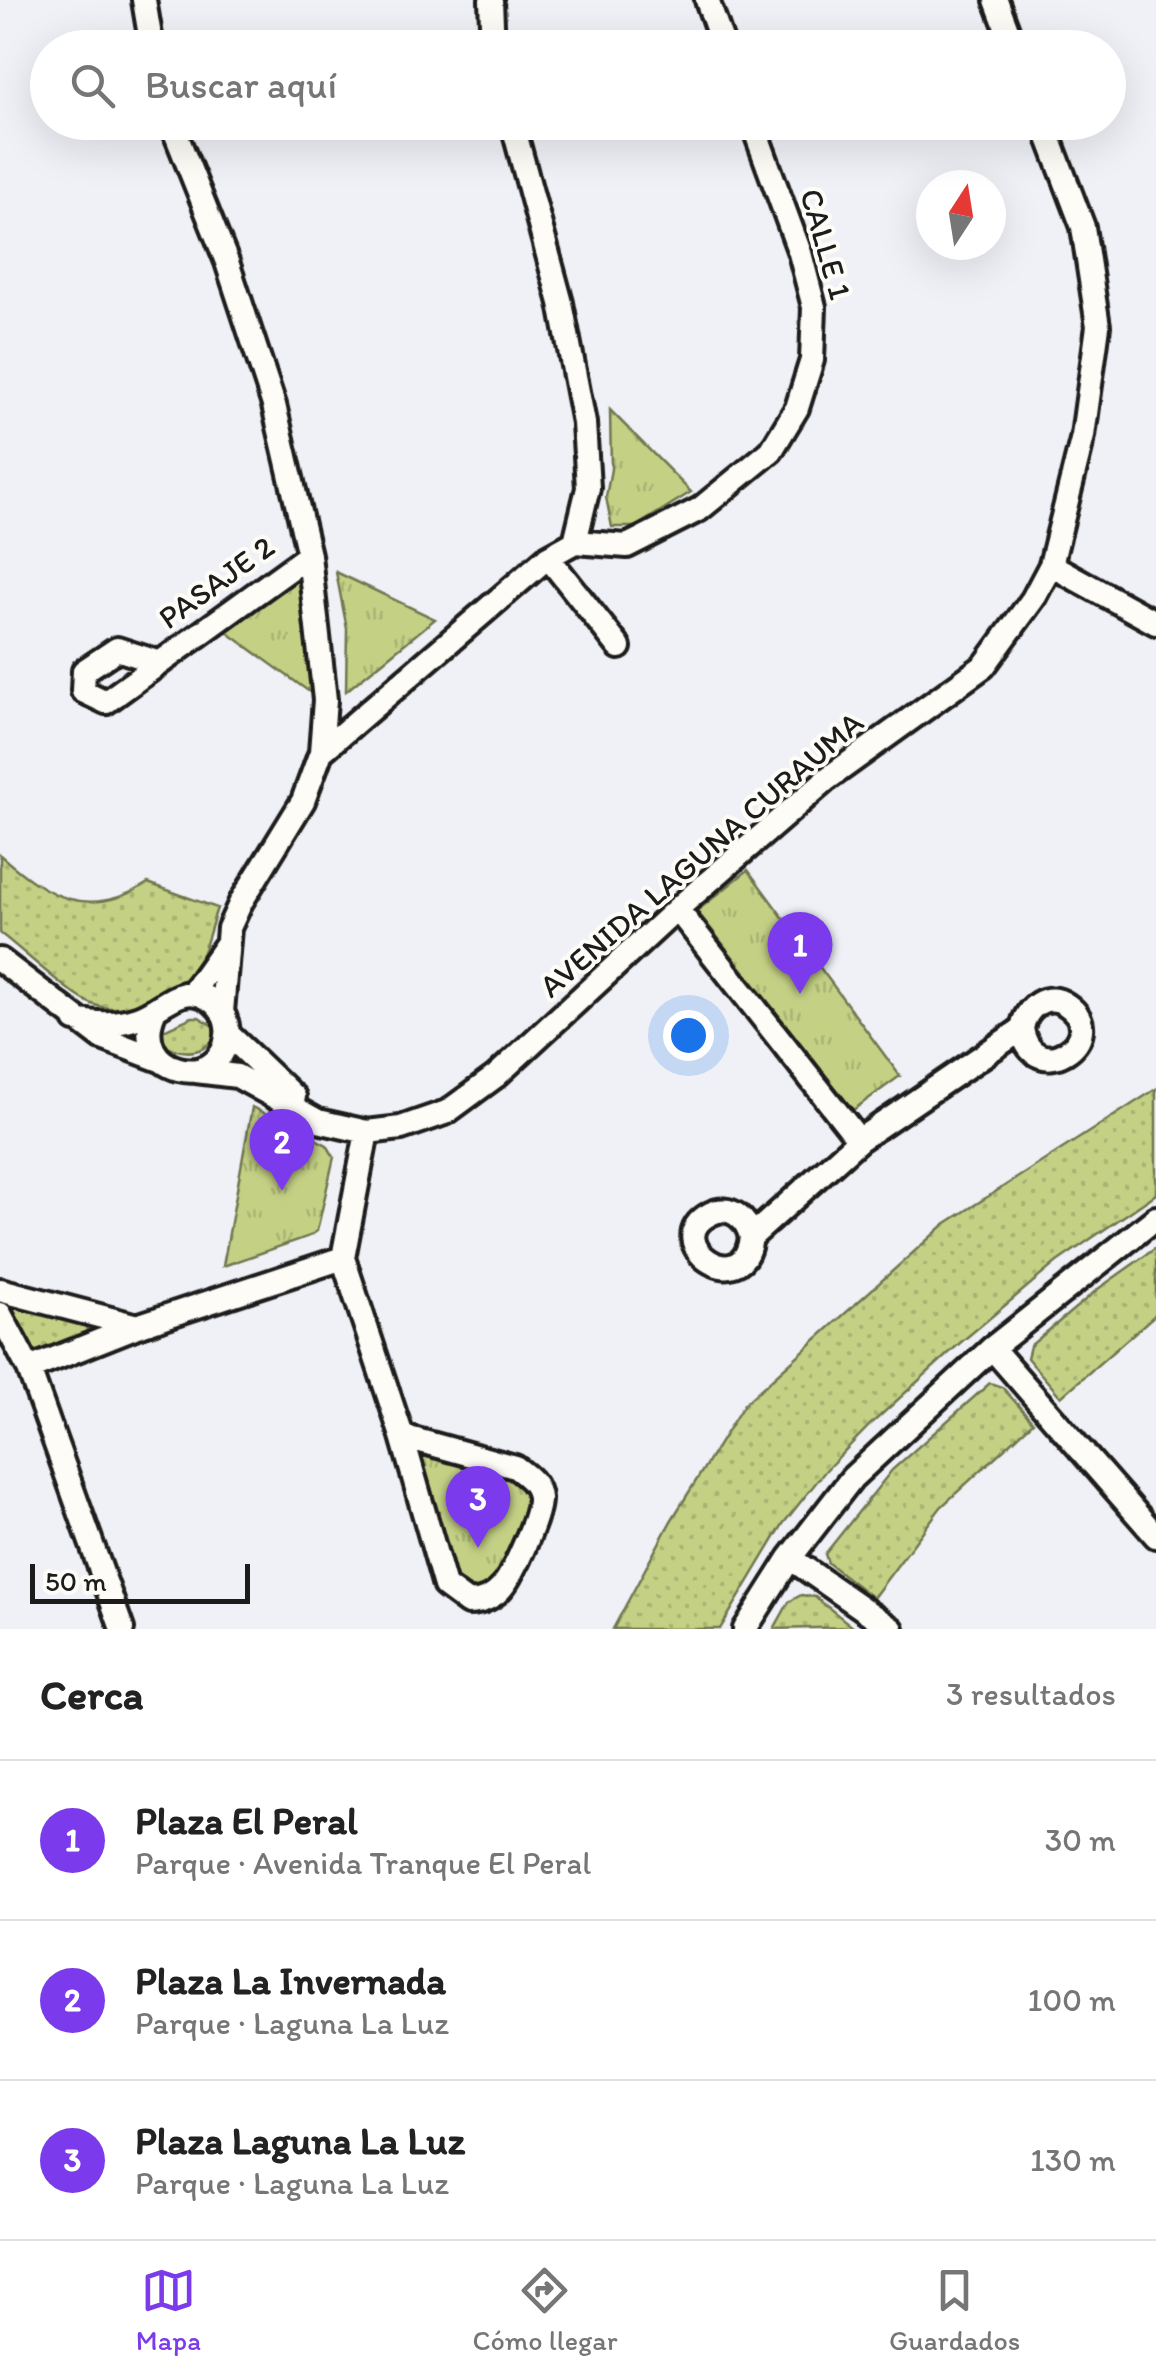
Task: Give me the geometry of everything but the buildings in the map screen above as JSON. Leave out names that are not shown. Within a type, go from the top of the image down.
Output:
[{"type":"street","points":[[144,0],[149,30]]},
{"type":"street","points":[[491,0],[492,30]]},
{"type":"street","points":[[707,0],[718,30]]},
{"type":"street","points":[[996,0],[1007,30]]},
{"type":"street","points":[[177,140],[228,262],[268,387],[309,555],[325,700],[321,752],[303,801],[229,928],[225,1023],[218,1058],[196,1071]]},
{"type":"street","points":[[321,752],[548,557],[574,542],[588,488],[584,423],[562,302],[517,140]]},
{"type":"street","name":"CALLE 1","points":[[574,542],[628,546],[700,509],[771,451],[797,408],[812,360],[814,307],[800,253],[759,140]]},
{"type":"street","name":"AVENIDA LAGUNA CURAUMA","points":[[0,960],[76,1020],[120,1047],[160,1060],[170,1068],[237,1076],[318,1120],[367,1132],[401,1128],[427,1121],[465,1101],[827,779],[984,666],[1033,599],[1052,565],[1082,436],[1098,326],[1084,227],[1050,140]]},
{"type":"street","name":"PASAJE 2","points":[[160,662],[309,555]]},
{"type":"street","points":[[548,557],[619,647]]},
{"type":"street","points":[[1052,565],[1156,623]]},
{"type":"street","points":[[677,909],[860,1140]]},
{"type":"street","points":[[76,1020],[119,1023],[154,1012],[170,997],[192,993],[226,945]]},
{"type":"street","name":"AVENIDA LAGUNA CURAUMA","points":[[192,993],[214,1002],[225,1023],[318,1120]]},
{"type":"street","points":[[154,1012],[149,1037],[160,1060]]},
{"type":"street","points":[[751,1237],[860,1140],[1022,1029]]},
{"type":"street","points":[[367,1132],[343,1258],[402,1436],[444,1586],[468,1603],[486,1600],[502,1587],[537,1514],[536,1487],[515,1467],[402,1436]]},
{"type":"street","points":[[746,1629],[790,1558],[852,1478],[992,1348],[1156,1218]]},
{"type":"street","points":[[29,1369],[137,1326],[343,1258]]},
{"type":"street","points":[[0,1290],[137,1326]]},
{"type":"street","points":[[0,1314],[29,1369],[122,1629]]},
{"type":"street","points":[[992,1348],[1156,1536]]},
{"type":"street","points":[[790,1558],[892,1629]]},
{"type":"green space","points":[[610,410],[691,492],[635,527],[612,527],[606,497],[611,469]]},
{"type":"green space","points":[[299,572],[308,618],[311,693],[224,630]]},
{"type":"green space","points":[[336,572],[435,619],[346,691],[347,629]]},
{"type":"green space","points":[[0,855],[35,883],[70,899],[107,900],[148,883],[217,908],[200,958],[182,981],[145,1002],[117,1008],[92,1004],[0,933]]},
{"type":"green space","points":[[748,870],[900,1076],[853,1110],[697,911]]},
{"type":"green space","points":[[192,1017],[213,1026],[214,1038],[202,1049],[188,1052],[158,1043],[159,1032]]},
{"type":"green space","points":[[1156,1089],[1156,1194],[1057,1262],[870,1425],[826,1470],[783,1524],[720,1629],[613,1629],[671,1521],[744,1404],[945,1224]]},
{"type":"green space","points":[[252,1107],[327,1145],[334,1157],[317,1231],[223,1266]]},
{"type":"green space","points":[[1156,1248],[1156,1314],[1061,1397],[1027,1358],[1030,1346],[1098,1289]]},
{"type":"green space","points":[[11,1304],[85,1321],[88,1336],[34,1353]]},
{"type":"green space","points":[[990,1383],[1002,1387],[1033,1422],[941,1507],[873,1598],[828,1563],[825,1554],[892,1470]]},
{"type":"green space","points":[[426,1452],[515,1474],[527,1495],[528,1510],[487,1591],[467,1592],[457,1585],[420,1462]]},
{"type":"green space","points":[[801,1595],[815,1597],[853,1627],[774,1629],[789,1602]]},
{"type":"place","name":"Plaza El Peral","points":[[800,994]]},
{"type":"place","name":"Plaza La Invernada","points":[[282,1191]]},
{"type":"place","name":"Plaza Laguna La Luz","points":[[478,1548]]}]
